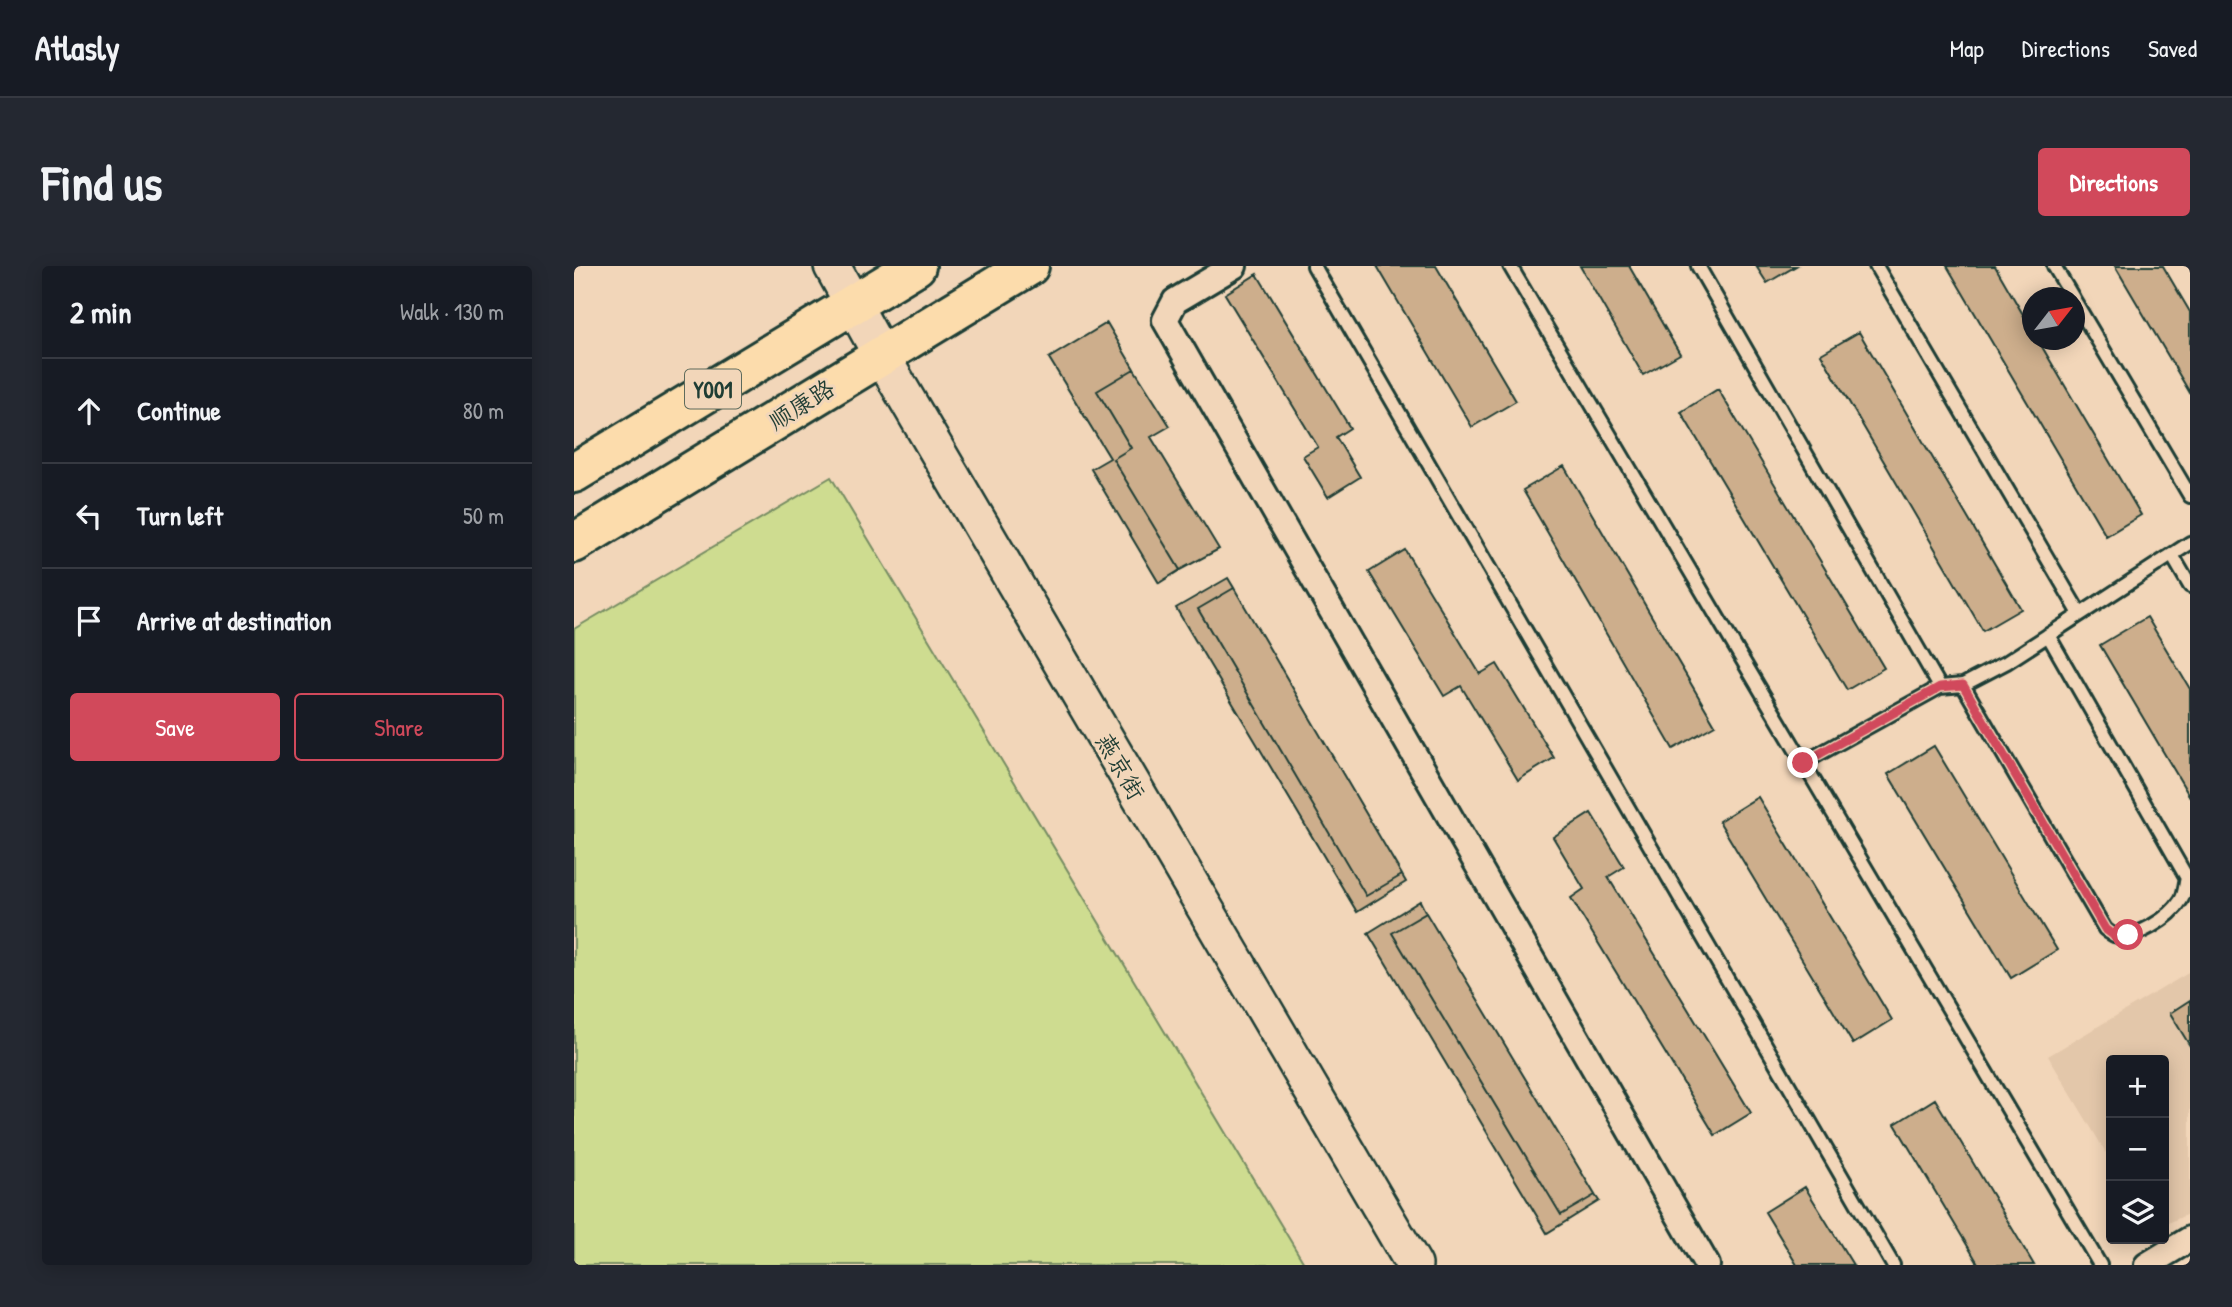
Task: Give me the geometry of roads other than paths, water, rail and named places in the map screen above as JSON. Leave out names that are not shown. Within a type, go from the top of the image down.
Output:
[{"type":"main road","name":"燕京街","points":[[832,266],[881,355],[1414,1265]]},
{"type":"main road","name":"Y001","points":[[574,473],[916,266]]},
{"type":"main road","name":"顺康路","points":[[574,543],[1029,266]]},
{"type":"street","points":[[1234,266],[1175,301],[1164,320],[1707,1265]]},
{"type":"street","points":[[2147,1265],[2190,1239]]},
{"type":"lane","points":[[1314,266],[1893,1265]]},
{"type":"lane","points":[[1510,266],[2100,1265]]},
{"type":"lane","points":[[1698,266],[1940,687]]},
{"type":"lane","points":[[1876,266],[2080,614]]},
{"type":"lane","points":[[2054,266],[2067,287]]},
{"type":"lane","points":[[2085,318],[2190,496]]},
{"type":"lane","points":[[1803,763],[1940,687],[1963,685],[2007,662],[2190,542]]},
{"type":"lane","points":[[2172,555],[2190,586]]},
{"type":"lane","points":[[1963,685],[2105,929],[2113,935],[2128,935],[2146,929],[2170,914],[2183,898],[2187,878],[2048,635]]}]
